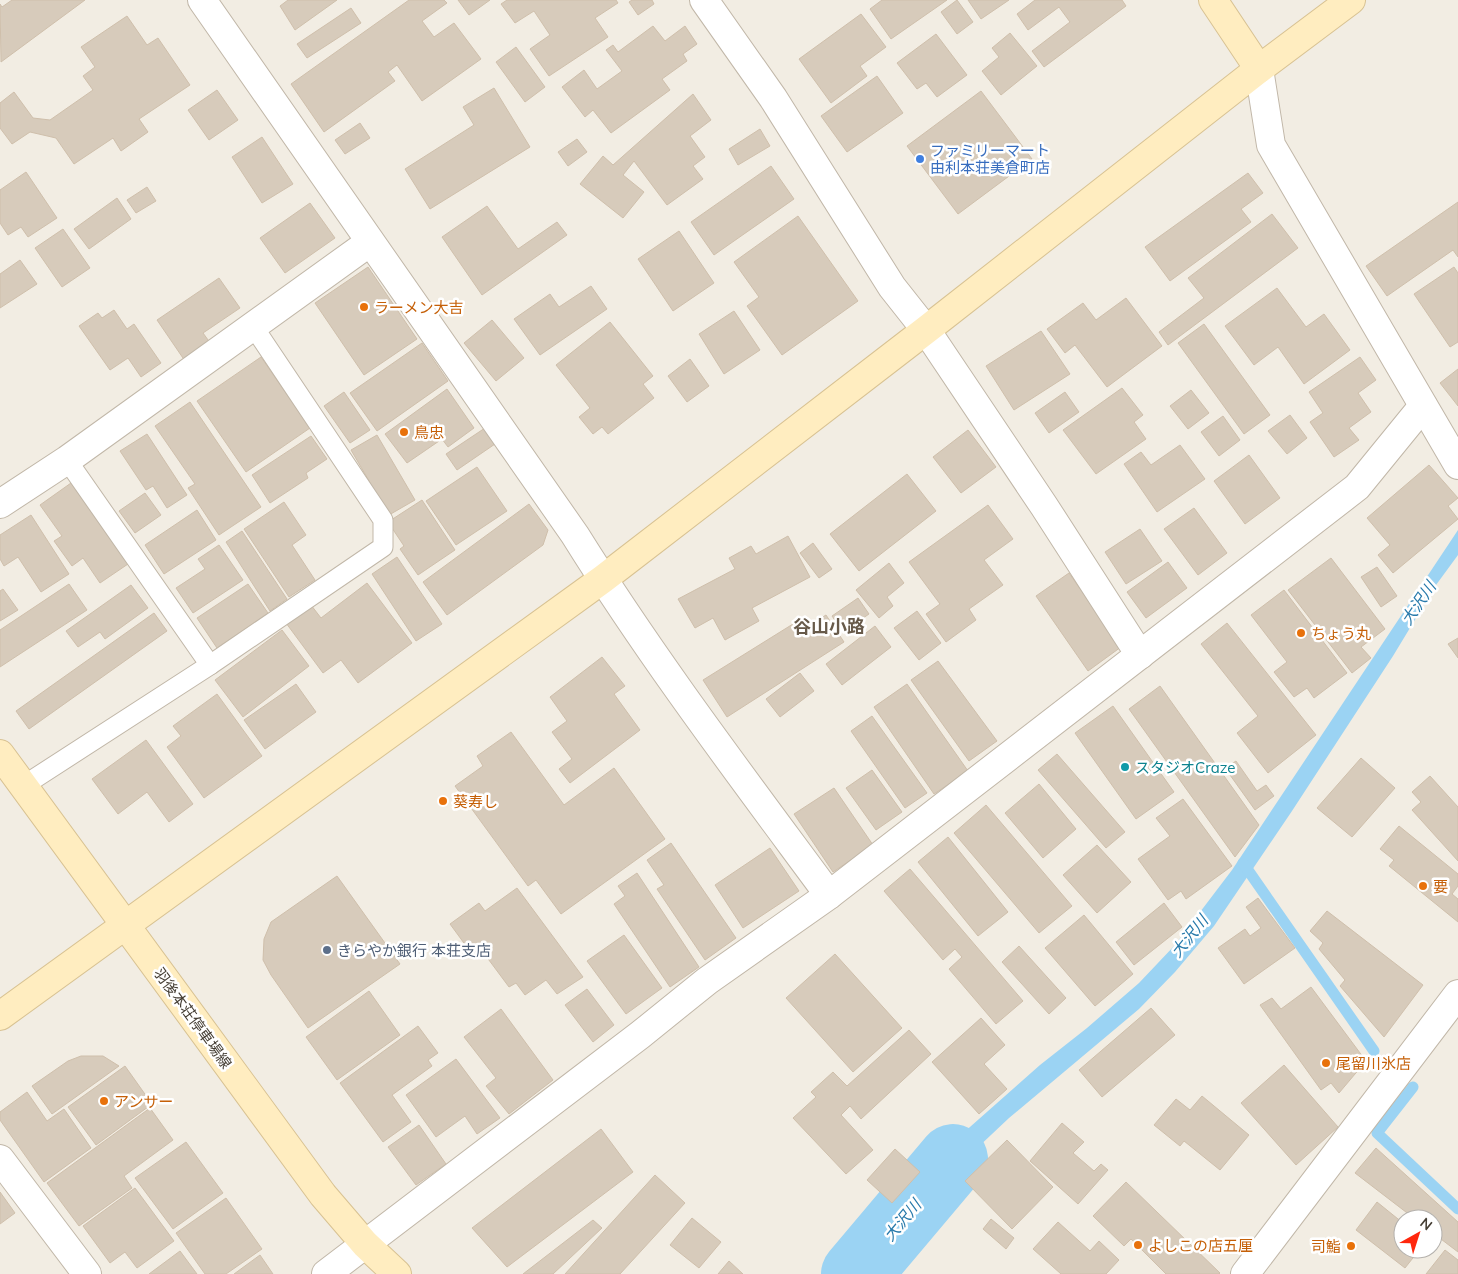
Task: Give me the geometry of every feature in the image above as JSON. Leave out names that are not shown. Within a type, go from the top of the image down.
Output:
[{"type":"street","points":[[202,0],[576,535],[603,579],[725,754],[829,895]]},
{"type":"street","points":[[704,0],[773,98],[892,287],[926,330],[1044,506],[1140,655]]},
{"type":"street","points":[[1213,0],[1259,70],[1271,145],[1458,465]]},
{"type":"street","points":[[0,1016],[603,579],[1351,0]]},
{"type":"street","points":[[0,504],[67,460],[370,242]]},
{"type":"street","points":[[326,1274],[707,981],[829,895],[1357,487],[1423,406]]},
{"type":"street","name":"羽後本荘停車場線","points":[[0,754],[324,1195],[365,1244],[397,1274]]},
{"type":"street","points":[[1245,1274],[1458,994]]},
{"type":"street","points":[[0,1159],[87,1274]]},
{"type":"lane","points":[[23,786],[210,665],[382,547],[384,520],[253,326]]},
{"type":"lane","points":[[67,460],[210,665]]},
{"type":"water","points":[[1458,530],[1458,555],[1436,585],[1393,656],[1292,811],[1214,926],[1175,972],[1139,1009],[1009,1118],[956,1168],[898,1239],[881,1226],[953,1142],[1040,1065],[1139,983],[1175,945],[1232,870]]},
{"type":"water","points":[[864,1248],[882,1261],[871,1274],[842,1274]]},
{"type":"building","points":[[12,0],[85,0],[1,62],[0,4],[2,7]]},
{"type":"building","points":[[288,0],[337,0],[295,30],[280,6]]},
{"type":"building","points":[[409,0],[444,0],[447,3],[422,21],[434,37],[454,23],[481,59],[422,101],[397,65],[388,72],[395,81],[324,132],[291,84]]},
{"type":"building","points":[[458,0],[490,0],[469,15]]},
{"type":"building","points":[[507,0],[616,0],[618,3],[595,18],[608,37],[549,76],[530,49],[550,35],[534,11],[515,23],[501,4]]},
{"type":"building","points":[[632,0],[652,0],[654,4],[638,15],[629,2]]},
{"type":"building","points":[[882,0],[947,0],[891,39],[870,9]]},
{"type":"building","points":[[957,0],[973,22],[957,34],[941,12]]},
{"type":"building","points":[[968,0],[1009,0],[981,19]]},
{"type":"building","points":[[1035,0],[1122,0],[1126,6],[1044,67],[1032,51],[1070,22],[1059,7],[1028,30],[1017,14]]},
{"type":"building","points":[[351,8],[361,23],[307,58],[297,44]]},
{"type":"building","points":[[861,14],[886,47],[860,66],[867,76],[831,103],[799,59]]},
{"type":"building","points":[[127,16],[147,45],[158,38],[190,85],[139,119],[148,132],[121,151],[113,138],[74,164],[56,138],[30,132],[12,144],[0,128],[0,103],[14,92],[33,118],[50,120],[93,90],[83,76],[95,67],[81,47]]},
{"type":"building","points":[[653,26],[665,41],[685,26],[697,44],[683,54],[687,61],[662,79],[670,90],[611,133],[593,110],[585,117],[562,87],[584,70],[597,89],[622,71],[606,50],[613,45],[618,52]]},
{"type":"building","points":[[1010,33],[1037,66],[1001,95],[982,71],[999,57],[992,48]]},
{"type":"building","points":[[936,34],[967,75],[937,97],[926,83],[917,89],[897,63]]},
{"type":"building","points":[[516,47],[545,87],[525,102],[496,62]]},
{"type":"building","points":[[877,76],[903,113],[847,152],[821,116]]},
{"type":"building","points":[[494,88],[530,147],[430,209],[405,169],[474,125],[463,107]]},
{"type":"building","points":[[217,90],[238,120],[209,140],[188,110]]},
{"type":"building","points":[[981,91],[1032,159],[958,214],[907,146]]},
{"type":"building","points":[[693,94],[711,120],[690,136],[705,157],[693,166],[703,179],[667,205],[634,161],[623,175],[644,192],[623,218],[580,184],[603,156],[613,165]]},
{"type":"building","points":[[360,123],[370,138],[345,154],[335,140]]},
{"type":"building","points":[[760,129],[770,146],[738,165],[729,149]]},
{"type":"building","points":[[262,137],[293,184],[262,203],[232,157]]},
{"type":"building","points":[[577,139],[587,152],[568,166],[558,152]]},
{"type":"building","points":[[771,166],[794,199],[714,255],[691,222]]},
{"type":"building","points":[[26,172],[57,218],[28,237],[21,227],[8,235],[0,223],[0,190]]},
{"type":"building","points":[[1248,173],[1263,193],[1241,209],[1251,222],[1170,281],[1145,247]]},
{"type":"building","points":[[147,187],[156,201],[136,213],[127,200]]},
{"type":"building","points":[[117,198],[131,219],[89,249],[74,229]]},
{"type":"building","points":[[1458,202],[1458,257],[1453,250],[1387,296],[1366,266]]},
{"type":"building","points":[[310,203],[335,238],[285,273],[260,238]]},
{"type":"building","points":[[487,206],[518,249],[557,222],[567,235],[482,295],[442,237]]},
{"type":"building","points":[[1272,214],[1298,248],[1168,345],[1159,332],[1204,298],[1188,278]]},
{"type":"building","points":[[798,216],[858,301],[782,355],[747,306],[759,297],[734,262]]},
{"type":"building","points":[[63,229],[90,268],[62,287],[35,248]]},
{"type":"building","points":[[679,231],[714,283],[673,311],[638,259]]},
{"type":"building","points":[[20,260],[37,284],[0,308],[0,274]]},
{"type":"building","points":[[368,267],[417,339],[364,375],[315,303]]},
{"type":"building","points":[[1454,267],[1458,273],[1458,342],[1450,347],[1414,294]]},
{"type":"building","points":[[219,278],[240,308],[203,333],[211,344],[185,361],[157,320]]},
{"type":"building","points":[[591,286],[607,309],[540,355],[514,319],[550,294],[559,307]]},
{"type":"building","points":[[1277,288],[1306,327],[1324,314],[1350,350],[1304,384],[1278,347],[1254,365],[1225,326]]},
{"type":"building","points":[[1126,298],[1162,346],[1107,387],[1075,345],[1065,353],[1047,329],[1083,303],[1096,320]]},
{"type":"building","points":[[114,310],[127,329],[134,324],[161,363],[141,377],[128,358],[110,370],[79,326],[98,313],[102,318]]},
{"type":"building","points":[[734,311],[760,350],[724,374],[699,334]]},
{"type":"building","points":[[492,320],[524,358],[496,381],[464,343]]},
{"type":"building","points":[[610,322],[653,376],[643,384],[654,398],[608,434],[602,427],[593,434],[579,417],[590,408],[556,365]]},
{"type":"building","points":[[1204,324],[1270,415],[1244,434],[1178,343]]},
{"type":"building","points":[[1041,331],[1070,374],[1014,410],[986,366]]},
{"type":"building","points":[[422,343],[448,381],[377,431],[350,393]]},
{"type":"building","points":[[261,357],[310,428],[246,472],[197,401]]},
{"type":"building","points":[[1360,357],[1376,380],[1358,393],[1371,412],[1349,428],[1359,440],[1334,457],[1310,422],[1323,413],[1309,392]]},
{"type":"building","points":[[690,359],[709,386],[687,402],[668,376]]},
{"type":"building","points":[[1458,369],[1458,406],[1440,383]]},
{"type":"building","points":[[1122,388],[1143,415],[1134,422],[1146,439],[1096,474],[1063,430]]},
{"type":"building","points":[[447,389],[474,428],[448,447],[442,439],[407,463],[385,434]]},
{"type":"building","points":[[1191,390],[1209,413],[1188,429],[1170,406]]},
{"type":"building","points":[[344,392],[370,430],[350,443],[324,406]]},
{"type":"building","points":[[1065,392],[1079,412],[1049,433],[1035,413]]},
{"type":"building","points":[[190,402],[261,507],[219,535],[188,488],[195,484],[155,426]]},
{"type":"building","points":[[1290,415],[1307,438],[1287,454],[1268,431]]},
{"type":"building","points":[[1223,416],[1240,440],[1219,456],[1201,432]]},
{"type":"building","points":[[485,428],[495,444],[457,470],[446,454]]},
{"type":"building","points":[[968,430],[996,467],[961,493],[933,457]]},
{"type":"building","points":[[147,434],[187,495],[167,508],[153,486],[146,490],[120,451]]},
{"type":"building","points":[[377,435],[415,500],[389,515],[351,450]]},
{"type":"building","points":[[311,436],[327,459],[306,473],[308,478],[270,503],[252,475]]},
{"type":"building","points":[[1180,445],[1205,479],[1157,512],[1124,464],[1141,452],[1151,465]]},
{"type":"building","points":[[1249,455],[1280,498],[1245,524],[1214,481]]},
{"type":"building","points":[[1429,465],[1458,498],[1448,506],[1458,519],[1393,573],[1378,555],[1390,545],[1367,518]]},
{"type":"building","points":[[477,467],[507,511],[456,545],[426,501]]},
{"type":"building","points":[[907,474],[936,511],[859,571],[830,534]]},
{"type":"building","points":[[71,483],[128,564],[100,583],[83,558],[72,566],[54,541],[62,536],[40,505]]},
{"type":"building","points":[[145,493],[161,515],[135,533],[119,511]]},
{"type":"building","points":[[422,500],[455,550],[418,575],[400,549],[404,546],[388,522]]},
{"type":"building","points":[[284,502],[306,535],[292,545],[315,580],[289,597],[244,529]]},
{"type":"building","points":[[529,504],[548,530],[543,545],[447,615],[423,582]]},
{"type":"building","points":[[988,505],[1013,539],[984,560],[1003,585],[969,609],[976,620],[946,642],[926,614],[940,604],[909,562]]},
{"type":"building","points":[[1194,508],[1227,553],[1198,575],[1164,529]]},
{"type":"building","points":[[197,510],[216,540],[164,574],[145,545]]},
{"type":"building","points":[[31,515],[69,574],[41,592],[18,557],[4,566],[0,559],[0,535]]},
{"type":"building","points":[[1140,529],[1162,561],[1126,584],[1105,552]]},
{"type":"building","points":[[242,531],[287,599],[270,611],[226,542]]},
{"type":"building","points":[[788,536],[810,577],[752,608],[759,621],[725,640],[713,618],[695,628],[678,599],[735,569],[729,558],[751,546],[756,554]]},
{"type":"building","points":[[813,543],[832,569],[819,578],[800,553]]},
{"type":"building","points":[[219,545],[243,580],[193,613],[176,588],[205,569],[198,559]]},
{"type":"building","points":[[397,557],[442,624],[416,641],[372,574]]},
{"type":"building","points":[[1331,558],[1385,629],[1361,647],[1371,658],[1352,673],[1288,590]]},
{"type":"building","points":[[1168,562],[1187,588],[1146,618],[1127,592]]},
{"type":"building","points":[[889,563],[904,583],[887,597],[893,606],[879,618],[856,590]]},
{"type":"building","points":[[1377,567],[1397,596],[1381,607],[1361,577]]},
{"type":"building","points":[[1069,573],[1121,647],[1088,671],[1036,596]]},
{"type":"building","points":[[367,583],[412,643],[358,683],[341,660],[323,673],[286,623],[311,605],[321,618]]},
{"type":"building","points":[[69,584],[87,610],[0,667],[0,630]]},
{"type":"building","points":[[248,584],[268,613],[217,648],[197,618]]},
{"type":"building","points":[[131,585],[148,608],[105,639],[100,632],[78,647],[66,631]]},
{"type":"building","points":[[3,589],[18,610],[0,621],[0,591]]},
{"type":"building","points":[[1284,590],[1347,673],[1314,698],[1307,688],[1294,697],[1274,672],[1287,662],[1251,615]]},
{"type":"building","points":[[858,598],[869,614],[843,632],[832,616]]},
{"type":"building","points":[[917,611],[941,643],[919,660],[894,628]]},
{"type":"building","points":[[154,613],[167,631],[29,729],[16,711]]},
{"type":"building","points":[[826,615],[844,642],[727,717],[703,680],[801,619],[806,627]]},
{"type":"building","points":[[1227,623],[1316,735],[1268,773],[1237,733],[1258,716],[1201,644]]},
{"type":"building","points":[[875,626],[891,647],[842,685],[826,664]]},
{"type":"building","points":[[282,630],[309,666],[243,717],[215,680]]},
{"type":"building","points":[[1458,638],[1458,658],[1448,644]]},
{"type":"building","points":[[602,657],[625,686],[614,694],[640,730],[570,783],[559,769],[572,759],[552,732],[567,721],[550,697]]},
{"type":"building","points":[[938,661],[997,741],[969,761],[911,680]]},
{"type":"building","points":[[800,673],[814,691],[780,717],[766,699]]},
{"type":"building","points":[[296,684],[316,712],[265,749],[244,720]]},
{"type":"building","points":[[907,684],[968,771],[934,794],[874,707]]},
{"type":"building","points":[[1160,686],[1259,825],[1235,857],[1129,709]]},
{"type":"building","points":[[217,694],[262,756],[204,798],[167,747],[181,736],[173,726]]},
{"type":"building","points":[[1113,706],[1174,792],[1136,819],[1075,733]]},
{"type":"building","points":[[872,716],[927,793],[905,808],[851,731]]},
{"type":"building","points":[[511,732],[564,805],[614,768],[665,839],[561,914],[536,880],[528,886],[455,786],[483,766],[477,756]]},
{"type":"building","points":[[146,740],[193,804],[169,822],[147,792],[118,814],[92,779]]},
{"type":"building","points":[[1057,754],[1125,832],[1106,848],[1038,770]]},
{"type":"building","points":[[1361,758],[1395,788],[1352,837],[1317,808]]},
{"type":"building","points":[[1236,761],[1257,791],[1266,785],[1274,796],[1255,810],[1225,768]]},
{"type":"building","points":[[872,770],[902,812],[876,830],[846,788]]},
{"type":"building","points":[[1430,776],[1458,807],[1458,861],[1412,810],[1421,802],[1412,792]]},
{"type":"building","points":[[1039,784],[1076,829],[1043,858],[1005,813]]},
{"type":"building","points":[[834,788],[873,845],[833,872],[794,814]]},
{"type":"building","points":[[1183,799],[1232,866],[1186,899],[1181,891],[1168,900],[1138,859],[1170,836],[1156,818]]},
{"type":"building","points":[[986,805],[1072,906],[1039,933],[954,833]]},
{"type":"building","points":[[1399,826],[1458,874],[1458,886],[1452,894],[1458,899],[1458,922],[1389,866],[1394,860],[1380,849]]},
{"type":"building","points":[[948,837],[1008,912],[978,936],[918,862]]},
{"type":"building","points":[[671,843],[736,938],[705,960],[657,889],[664,885],[647,860]]},
{"type":"building","points":[[1097,845],[1131,882],[1097,913],[1063,875]]},
{"type":"building","points":[[770,848],[799,891],[743,928],[715,885]]},
{"type":"building","points":[[910,869],[1023,1001],[996,1024],[949,969],[962,957],[955,949],[943,960],[884,891]]},
{"type":"building","points":[[637,873],[699,967],[670,987],[614,904],[625,896],[618,886]]},
{"type":"building","points":[[337,876],[400,964],[308,1028],[271,975],[263,960],[264,939],[271,922]]},
{"type":"building","points":[[517,888],[583,977],[557,994],[546,980],[525,995],[516,983],[509,987],[480,948],[472,954],[450,924],[479,903],[485,911]]},
{"type":"building","points":[[1258,898],[1295,948],[1244,984],[1218,948],[1245,929],[1250,936],[1261,928],[1246,907]]},
{"type":"building","points":[[1164,903],[1182,927],[1134,965],[1116,942]]},
{"type":"building","points":[[1327,911],[1423,985],[1384,1037],[1340,986],[1345,980],[1319,949],[1323,943],[1310,931]]},
{"type":"building","points":[[1084,915],[1133,974],[1095,1006],[1045,948]]},
{"type":"building","points":[[624,935],[662,988],[626,1014],[587,961]]},
{"type":"building","points":[[1019,946],[1066,998],[1049,1014],[1002,962]]},
{"type":"building","points":[[835,954],[902,1028],[853,1072],[786,998]]},
{"type":"building","points":[[1311,987],[1366,1061],[1339,1093],[1331,1083],[1321,1090],[1260,1005],[1272,998],[1281,1009]]},
{"type":"building","points":[[587,989],[614,1025],[593,1042],[565,1005]]},
{"type":"building","points":[[369,991],[400,1035],[337,1080],[306,1037]]},
{"type":"building","points":[[1151,1008],[1175,1035],[1102,1097],[1079,1070]]},
{"type":"building","points":[[501,1009],[553,1080],[509,1114],[486,1086],[496,1078],[464,1037]]},
{"type":"building","points":[[981,1018],[1005,1045],[984,1064],[1007,1089],[979,1114],[932,1062]]},
{"type":"building","points":[[418,1026],[438,1053],[428,1060],[432,1066],[392,1095],[411,1122],[383,1142],[340,1083]]},
{"type":"building","points":[[909,1030],[931,1054],[861,1119],[850,1106],[841,1115],[873,1150],[846,1174],[793,1118],[816,1097],[811,1092],[833,1072],[847,1086]]},
{"type":"building","points":[[81,1056],[103,1056],[119,1066],[52,1114],[32,1086],[68,1061]]},
{"type":"building","points":[[456,1059],[500,1118],[477,1134],[465,1116],[436,1137],[406,1095]]},
{"type":"building","points":[[1284,1065],[1338,1127],[1296,1165],[1241,1103]]},
{"type":"building","points":[[125,1066],[152,1104],[96,1145],[68,1107]]},
{"type":"building","points":[[27,1092],[47,1121],[64,1109],[91,1148],[44,1182],[0,1120],[0,1112]]},
{"type":"building","points":[[1202,1096],[1249,1135],[1220,1170],[1184,1141],[1180,1146],[1154,1125],[1176,1099],[1190,1110]]},
{"type":"building","points":[[150,1108],[173,1140],[124,1176],[132,1188],[79,1226],[47,1183]]},
{"type":"building","points":[[1062,1123],[1084,1142],[1073,1153],[1094,1171],[1101,1164],[1108,1170],[1078,1204],[1030,1161]]},
{"type":"building","points":[[419,1125],[446,1164],[416,1185],[388,1147]]},
{"type":"building","points":[[601,1129],[633,1172],[507,1267],[472,1228]]},
{"type":"building","points":[[1007,1140],[1053,1187],[1012,1229],[965,1181]]},
{"type":"building","points":[[186,1142],[223,1193],[173,1229],[135,1178]]},
{"type":"building","points":[[1376,1148],[1458,1222],[1458,1252],[1443,1241],[1443,1209],[1402,1209],[1355,1173]]},
{"type":"building","points":[[895,1149],[920,1172],[892,1203],[867,1180]]},
{"type":"building","points":[[655,1175],[685,1203],[620,1274],[565,1274]]},
{"type":"building","points":[[1126,1182],[1220,1273],[1166,1274],[1131,1239],[1124,1246],[1093,1216]]},
{"type":"building","points":[[135,1188],[174,1241],[137,1268],[125,1252],[110,1263],[83,1226]]},
{"type":"building","points":[[0,1192],[15,1213],[0,1224]]},
{"type":"building","points":[[226,1198],[262,1249],[226,1274],[205,1274],[176,1233]]},
{"type":"building","points":[[1377,1202],[1393,1215],[1393,1259],[1356,1230]]},
{"type":"building","points":[[692,1218],[721,1242],[699,1268],[670,1245]]},
{"type":"building","points":[[991,1219],[1014,1238],[1006,1249],[983,1229]]},
{"type":"building","points":[[593,1220],[602,1228],[553,1274],[523,1274]]},
{"type":"building","points":[[1058,1222],[1090,1251],[1099,1241],[1119,1260],[1106,1274],[1061,1274],[1033,1249]]},
{"type":"building","points":[[1445,1250],[1458,1260],[1458,1274],[1426,1274],[1438,1259],[1443,1259]]},
{"type":"building","points":[[180,1251],[197,1274],[149,1274]]},
{"type":"building","points":[[260,1255],[273,1274],[234,1274]]},
{"type":"building","points":[[1393,1259],[1412,1259],[1405,1268]]},
{"type":"building","points":[[729,1261],[743,1274],[718,1274]]},
{"type":"waterway","points":[[1243,863],[1374,1051]]},
{"type":"waterway","points":[[1413,1087],[1377,1133],[1458,1209]]},
{"type":"waterway","name":"大沢川","points":[[856,1274],[953,1159]]},
{"type":"place","name":"ファミリーマート 由利本荘美倉町店","points":[[920,159]]},
{"type":"place","name":"ラーメン大吉","points":[[364,307]]},
{"type":"place","name":"鳥忠","points":[[404,432]]},
{"type":"place","name":"ちょう丸","points":[[1301,633]]},
{"type":"place","name":"スタジオCraze","points":[[1125,767]]},
{"type":"place","name":"葵寿し","points":[[443,801]]},
{"type":"place","name":"要","points":[[1423,886]]},
{"type":"place","name":"きらやか銀行 本荘支店","points":[[327,950]]},
{"type":"place","name":"尾留川氷店","points":[[1326,1063]]},
{"type":"place","name":"アンサー","points":[[104,1101]]},
{"type":"place","name":"よしこの店五厘","points":[[1138,1245]]},
{"type":"place","name":"司鮨","points":[[1351,1246]]},
{"type":"district","name":"谷山小路","points":[[829,626]]}]
